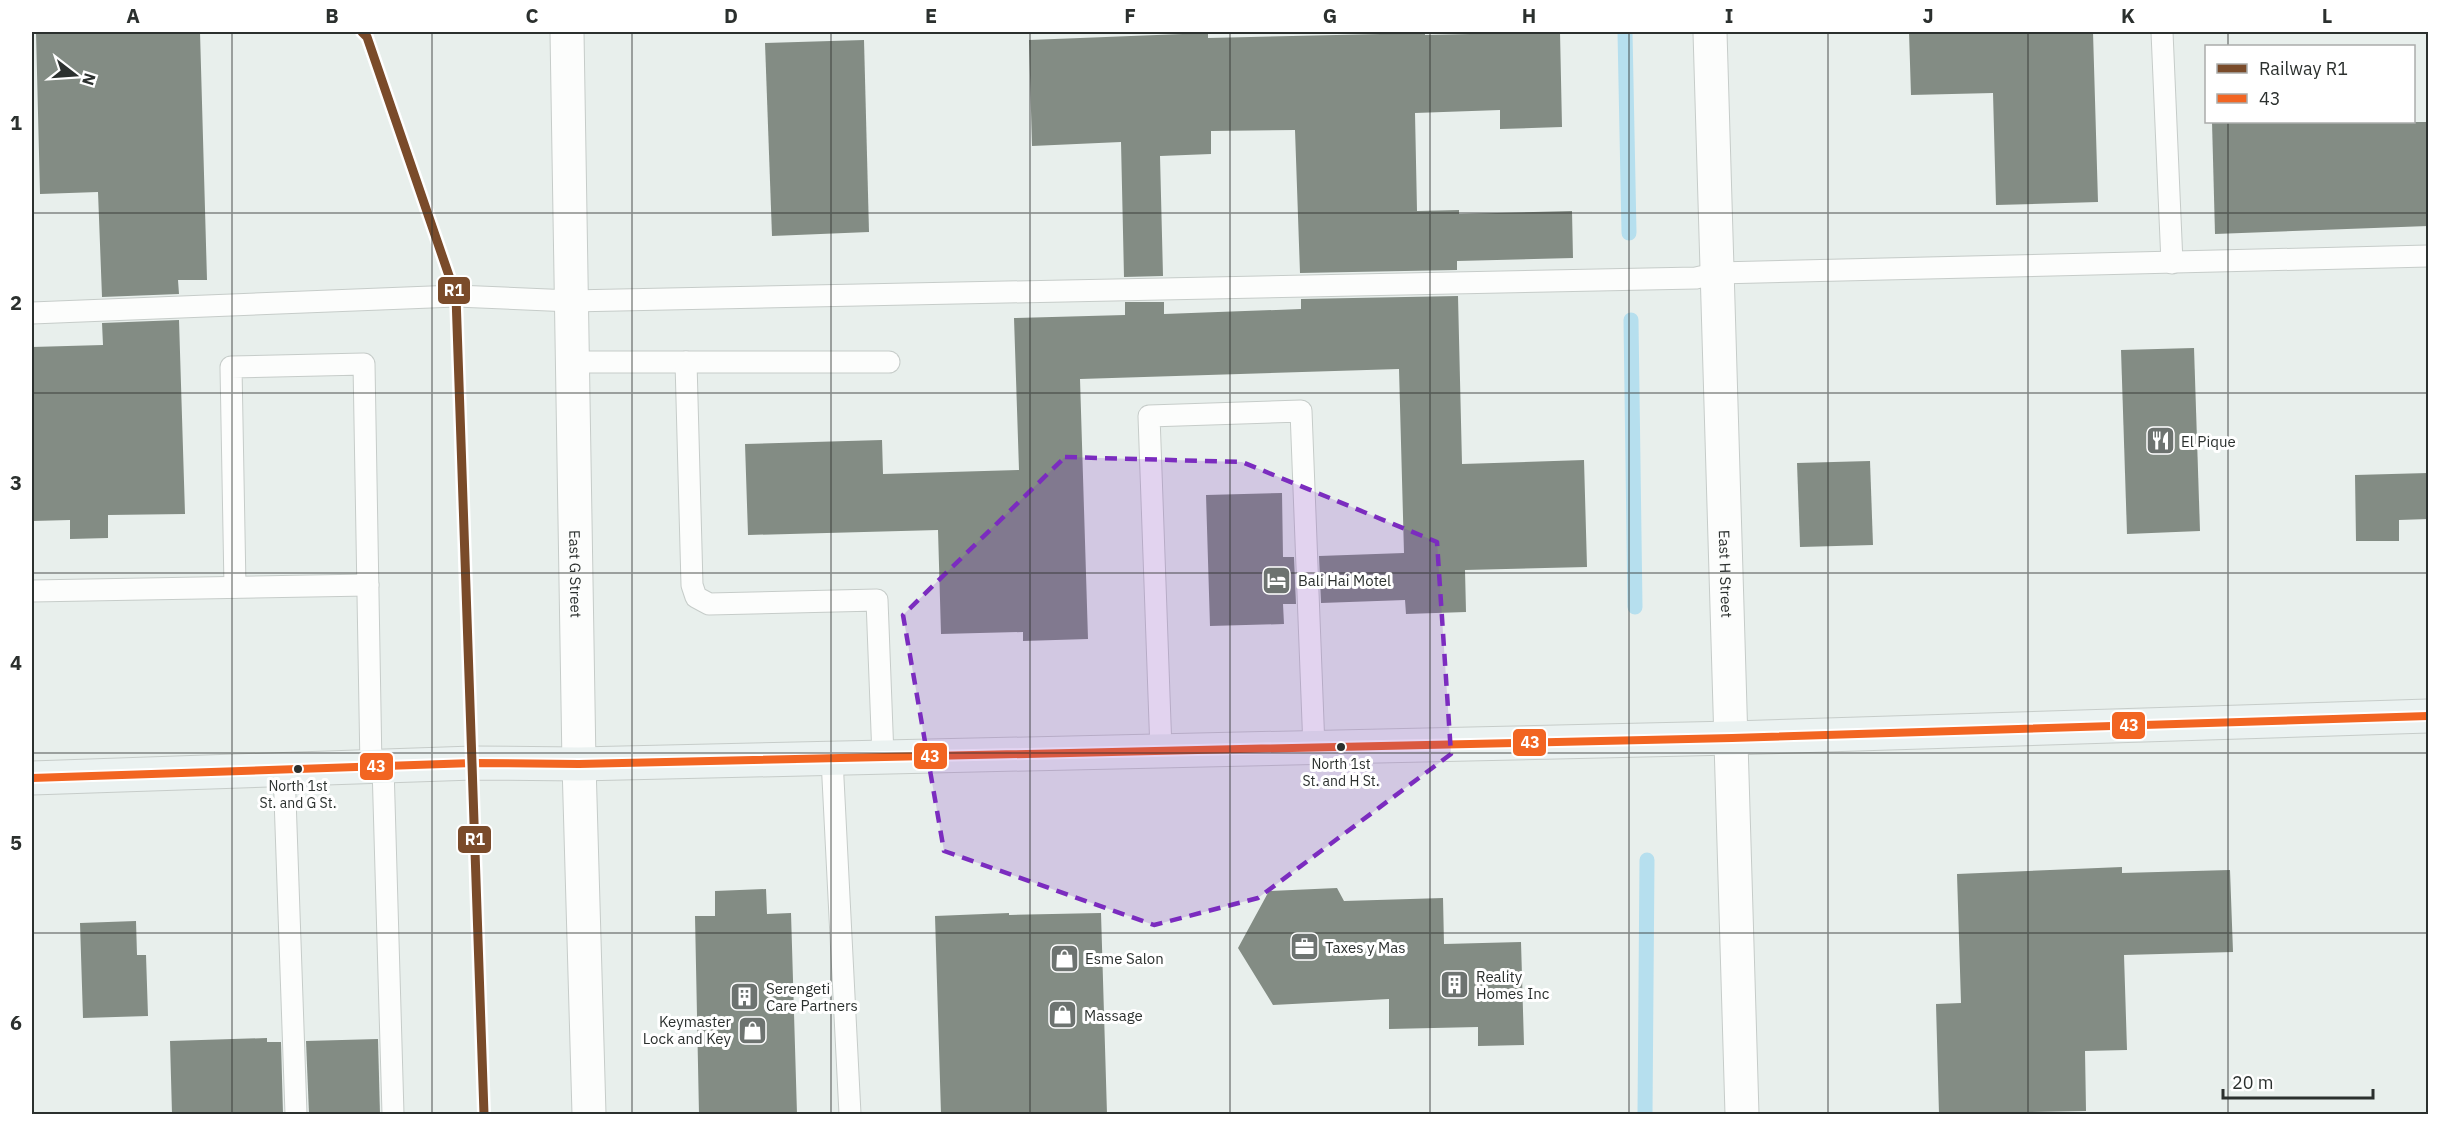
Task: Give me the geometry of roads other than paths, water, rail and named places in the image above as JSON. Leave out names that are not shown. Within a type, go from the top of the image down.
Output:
[{"type":"main road","points":[[32,778],[473,763],[579,764],[832,759],[1732,738],[2428,716]]},
{"type":"street","name":"East G Street","points":[[567,32],[579,764],[589,1114]]},
{"type":"street","name":"East H Street","points":[[1710,32],[1742,1114]]},
{"type":"lane","points":[[2162,32],[2172,263]]},
{"type":"lane","points":[[32,313],[456,296],[571,302],[1696,278],[1718,273],[2428,256]]},
{"type":"lane","points":[[573,362],[890,362]]},
{"type":"lane","points":[[686,362],[692,585],[696,597],[709,604],[877,600],[883,757]]},
{"type":"lane","points":[[235,587],[231,367],[364,364],[368,585],[393,1114]]},
{"type":"lane","points":[[1161,751],[1149,416],[1301,411],[1314,748]]},
{"type":"lane","points":[[32,591],[368,585]]},
{"type":"lane","points":[[832,759],[850,1114]]},
{"type":"lane","points":[[284,769],[296,1114]]},
{"type":"waterway","points":[[1625,32],[1629,233]]},
{"type":"waterway","points":[[1631,320],[1635,607]]},
{"type":"waterway","points":[[1645,1114],[1647,860]]},
{"type":"rail line","name":"R1","points":[[362,32],[367,37],[456,296],[484,1114]]},
{"type":"place","name":"El Pique","points":[[2160,441]]},
{"type":"place","name":"Bali Hai Motel","points":[[1277,580]]},
{"type":"place","name":"North 1st St. and H St.","points":[[1341,747]]},
{"type":"place","name":"North 1st St. and G St.","points":[[298,769]]},
{"type":"place","name":"Taxes y Mas","points":[[1304,947]]},
{"type":"place","name":"Esme Salon","points":[[1064,958]]},
{"type":"place","name":"Reality Homes Inc","points":[[1455,985]]},
{"type":"place","name":"Serengeti Care Partners","points":[[745,997]]},
{"type":"place","name":"Massage","points":[[1063,1015]]},
{"type":"place","name":"Keymaster Lock and Key","points":[[752,1030]]}]
